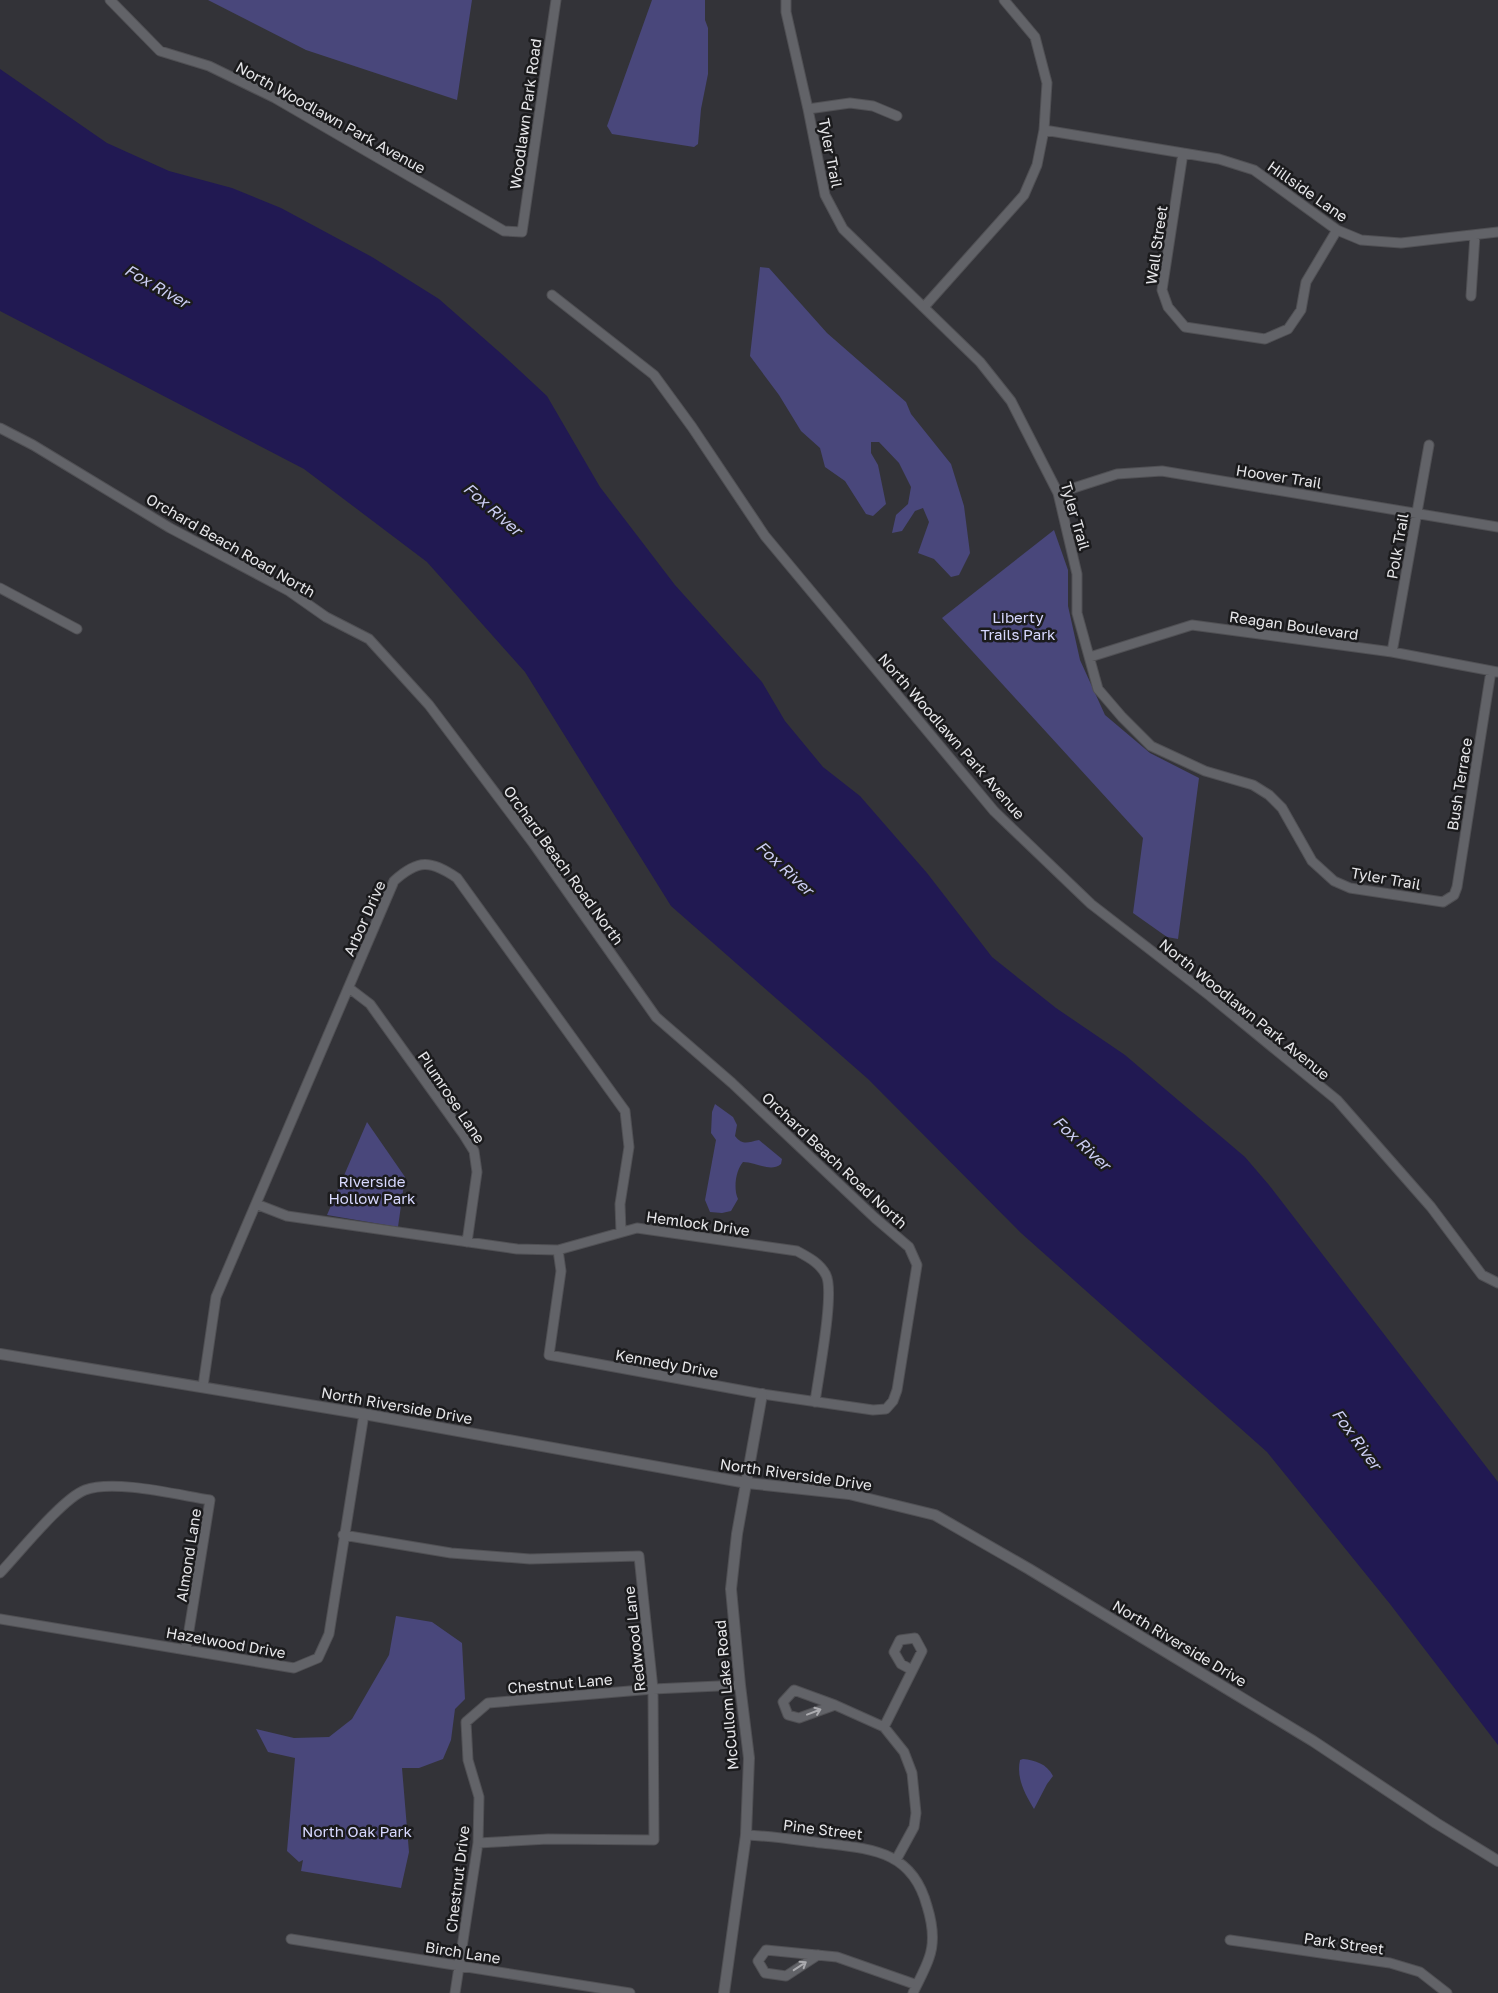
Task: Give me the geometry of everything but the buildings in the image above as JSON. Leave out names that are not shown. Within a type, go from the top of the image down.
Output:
[{"type":"street","name":"North Woodlawn Park Avenue","points":[[110,0],[160,51],[209,66],[275,98],[504,231],[522,232]]},
{"type":"street","name":"Woodlawn Park Road","points":[[522,232],[556,0]]},
{"type":"street","name":"Tyler Trail","points":[[786,0],[786,12],[808,109],[824,195],[843,229],[980,362],[1011,401],[1058,493],[1077,574],[1077,613],[1098,689],[1151,746],[1205,771],[1253,785],[1269,796],[1282,808],[1312,861],[1334,881],[1350,888],[1439,902],[1451,898]]},
{"type":"street","points":[[924,307],[1024,196],[1037,165],[1044,130],[1047,83],[1035,37],[1004,0]]},
{"type":"street","points":[[808,109],[850,103],[873,106],[897,116]]},
{"type":"street","name":"Hillside Lane","points":[[1044,130],[1219,159],[1254,170],[1337,230],[1361,240],[1401,243],[1498,232]]},
{"type":"street","name":"Wall Street","points":[[1183,153],[1162,290],[1168,307],[1185,326],[1265,339],[1288,329],[1301,310],[1306,282],[1337,230]]},
{"type":"street","points":[[1472,296],[1474,235]]},
{"type":"street","name":"North Woodlawn Park Avenue","points":[[552,295],[654,374],[692,427],[764,536],[994,811],[1091,904],[1210,996],[1337,1100],[1431,1207],[1482,1275],[1498,1283]]},
{"type":"street","name":"Orchard Beach Road North","points":[[0,428],[33,444],[170,528],[290,591],[326,617],[369,639],[434,712],[533,843],[656,1017],[732,1083],[875,1218],[909,1247],[917,1266],[897,1390],[893,1401],[886,1409]]},
{"type":"street","name":"Polk Trail","points":[[1392,652],[1429,445]]},
{"type":"street","name":"Hoover Trail","points":[[1058,493],[1117,474],[1162,471],[1498,526]]},
{"type":"street","points":[[0,588],[78,629]]},
{"type":"street","name":"Reagan Boulevard","points":[[1090,657],[1192,625],[1392,652],[1494,672]]},
{"type":"street","name":"Bush Terrace","points":[[1451,898],[1457,887],[1494,672]]},
{"type":"street","name":"Arbor Drive","points":[[203,1386],[216,1297],[394,881],[408,869],[424,864],[441,867],[457,878],[625,1110],[629,1147],[620,1204],[621,1232]]},
{"type":"street","name":"Plumrose Lane","points":[[348,988],[370,1004],[464,1134],[474,1151],[477,1172],[467,1242]]},
{"type":"street","name":"Hemlock Drive","points":[[256,1204],[288,1216],[518,1250],[558,1250],[637,1228],[797,1250],[815,1261],[827,1276],[830,1294],[815,1402]]},
{"type":"street","name":"Kennedy Drive","points":[[558,1250],[561,1271],[549,1355],[762,1394],[874,1410],[886,1409]]},
{"type":"street","name":"North Riverside Drive","points":[[0,1354],[203,1386],[747,1483],[849,1494],[934,1514],[1038,1574],[1307,1738],[1436,1823],[1498,1861]]},
{"type":"street","name":"McCullom Lake Road","points":[[724,1993],[746,1835],[749,1758],[731,1589],[738,1534],[762,1394]]},
{"type":"street","name":"Hazelwood Drive","points":[[0,1619],[294,1668],[318,1658],[328,1634],[364,1414]]},
{"type":"street","name":"Almond Lane","points":[[0,1573],[59,1508],[84,1490],[113,1485],[210,1500],[186,1649]]},
{"type":"street","name":"Redwood Lane","points":[[343,1535],[451,1553],[530,1559],[639,1556],[653,1689],[654,1840],[548,1839],[478,1843]]},
{"type":"street","points":[[884,1727],[912,1670]]},
{"type":"street","name":"Chestnut Lane","points":[[479,1797],[468,1760],[466,1722],[488,1703],[653,1689],[740,1685]]},
{"type":"street","points":[[835,1704],[799,1718],[788,1714],[783,1702],[794,1690],[835,1704],[884,1727],[904,1752],[912,1773],[916,1813],[914,1827],[896,1860]]},
{"type":"street","name":"Chestnut Drive","points":[[455,1993],[478,1843],[479,1797]]},
{"type":"street","name":"Pine Street","points":[[746,1835],[870,1848],[896,1860],[910,1872],[923,1891],[930,1916],[932,1936],[929,1958],[915,1989]]},
{"type":"street","name":"Birch Lane","points":[[291,1939],[630,1993]]},
{"type":"street","name":"Park Street","points":[[1230,1940],[1390,1963],[1420,1972],[1447,1993]]},
{"type":"street","points":[[818,1955],[786,1976],[765,1973],[758,1961],[766,1950],[818,1955],[837,1957],[915,1989]]},
{"type":"green space","points":[[208,0],[472,0],[457,100],[306,50]]},
{"type":"green space","points":[[652,0],[705,0],[705,20],[708,28],[708,74],[701,109],[698,144],[694,147],[612,134],[607,126]]},
{"type":"green space","points":[[760,267],[769,268],[827,333],[906,402],[911,414],[951,464],[964,506],[970,553],[959,575],[951,577],[934,559],[918,553],[929,522],[923,508],[915,511],[902,531],[892,533],[896,515],[908,504],[911,487],[899,463],[879,442],[871,442],[871,453],[878,465],[886,504],[873,516],[866,514],[845,481],[825,467],[820,448],[801,431],[779,395],[750,356]]},
{"type":"green space","name":"Liberty Trails Park","points":[[1054,530],[1068,570],[1068,606],[1080,660],[1105,715],[1150,753],[1199,778],[1178,939],[1167,937],[1133,913],[1143,838],[942,618]]},
{"type":"green space","points":[[715,1104],[733,1117],[737,1125],[735,1136],[738,1139],[746,1142],[759,1140],[782,1159],[781,1164],[772,1167],[743,1162],[736,1179],[736,1195],[738,1199],[731,1211],[722,1213],[710,1212],[705,1200],[716,1140],[711,1133],[712,1112]]},
{"type":"green space","name":"Riverside Hollow Park","points":[[367,1122],[405,1177],[398,1227],[327,1215]]},
{"type":"green space","name":"North Oak Park","points":[[396,1616],[432,1622],[462,1643],[465,1699],[455,1709],[451,1740],[443,1759],[419,1768],[402,1768],[409,1852],[401,1888],[301,1871],[303,1860],[299,1862],[287,1851],[295,1758],[268,1752],[256,1729],[294,1738],[329,1737],[352,1719],[389,1655]]},
{"type":"green space","points":[[1020,1760],[1040,1763],[1053,1776],[1034,1809],[1020,1779]]},
{"type":"water","name":"Fox River","points":[[0,69],[107,143],[169,171],[232,188],[281,208],[372,257],[439,299],[547,396],[600,487],[675,585],[762,682],[785,721],[823,767],[860,796],[927,873],[992,957],[1056,1008],[1125,1055],[1245,1157],[1269,1185],[1498,1482],[1498,1745],[1390,1604],[1267,1452],[1021,1233],[868,1079],[671,906],[525,672],[427,562],[304,469],[0,311]]}]
